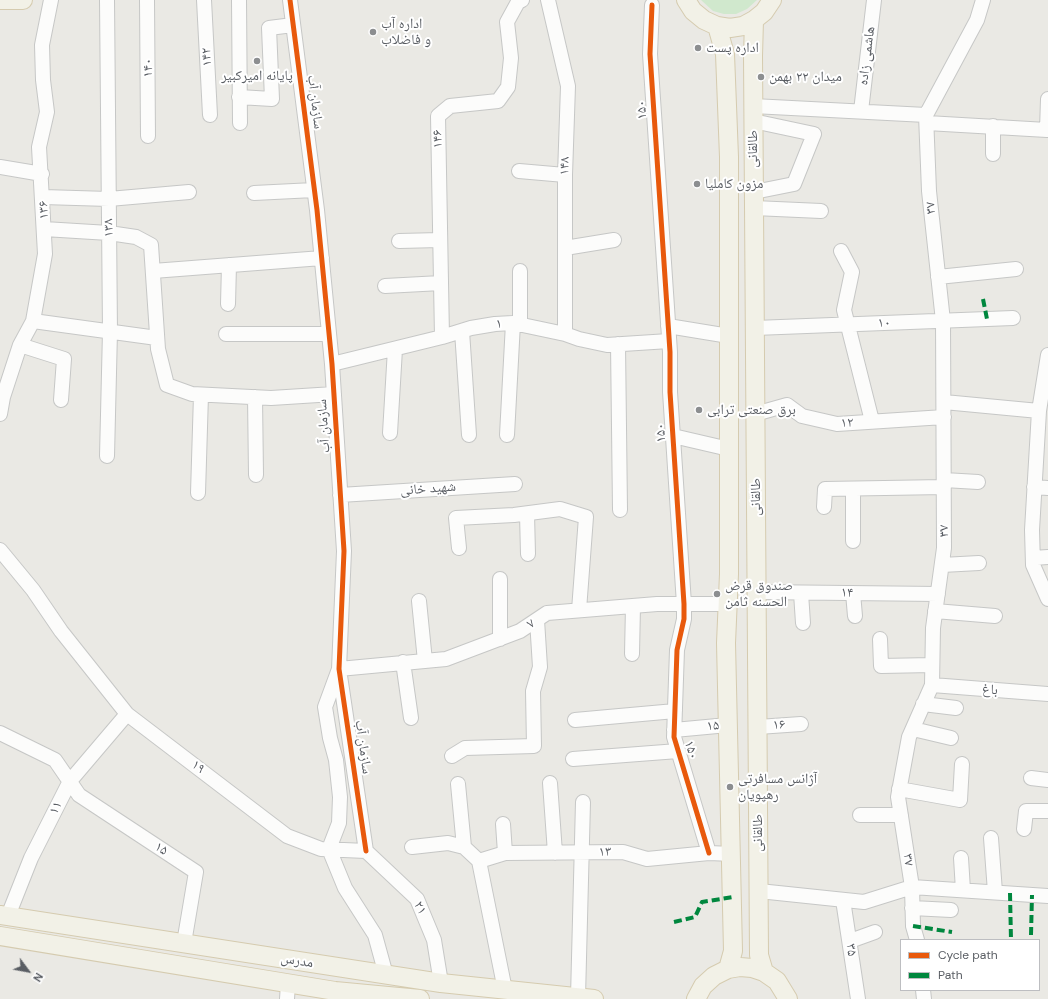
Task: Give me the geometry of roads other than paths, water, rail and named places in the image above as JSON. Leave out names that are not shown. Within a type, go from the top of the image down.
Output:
[{"type":"main road","points":[[0,0],[23,0]]},
{"type":"main road","points":[[686,0],[693,11],[704,20],[717,26],[736,27],[754,20],[764,12],[772,0]]},
{"type":"main road","name":"طالقانی","points":[[754,20],[754,328],[759,955],[764,972]]},
{"type":"main road","name":"طالقانی","points":[[717,26],[725,54],[729,156],[729,449],[728,604],[726,643],[732,854],[733,951],[728,969]]},
{"type":"main road","points":[[725,54],[734,48],[743,48],[753,56]]},
{"type":"main road","name":"مدرس","points":[[4,915],[441,983],[586,998]]},
{"type":"main road","points":[[80,950],[81,927]]},
{"type":"main road","name":"مدرس","points":[[0,937],[80,950],[288,991],[335,991],[420,999]]},
{"type":"main road","points":[[696,999],[704,986],[714,976],[728,969],[746,968],[764,972],[777,981],[786,992],[788,999]]},
{"type":"street","name":"۱۳۶","points":[[0,414],[3,397],[20,345],[33,321],[45,254],[42,174],[39,147],[47,112],[43,80],[42,45],[51,0]]},
{"type":"street","name":"۱۳۸","points":[[107,456],[110,331],[108,0]]},
{"type":"street","name":"۱۴۰","points":[[148,0],[148,136]]},
{"type":"street","name":"۱۴۲","points":[[204,0],[210,115]]},
{"type":"street","points":[[239,0],[240,123]]},
{"type":"street","name":"سازمان آب","points":[[290,0],[322,258],[332,364],[344,551],[339,669],[366,852]]},
{"type":"street","name":"۱۴۶","points":[[442,337],[438,116],[450,106],[498,101],[505,92],[508,87],[512,58],[506,22],[518,2],[522,0]]},
{"type":"street","name":"۱۴۸","points":[[548,0],[568,86],[565,175],[565,334]]},
{"type":"street","name":"هاشمی زاده","points":[[861,111],[874,0]]},
{"type":"street","points":[[926,119],[977,20],[983,0]]},
{"type":"street","name":"۱۵۰","points":[[652,6],[650,54],[669,341],[673,436],[684,604],[684,619],[677,650],[674,737],[710,853]]},
{"type":"street","points":[[239,97],[272,99],[269,28],[293,25]]},
{"type":"street","points":[[753,113],[861,111],[993,126],[1047,130],[1048,99]]},
{"type":"street","points":[[753,113],[814,134],[794,184],[754,200]]},
{"type":"street","name":"۳۷","points":[[917,939],[913,926],[912,887],[898,797],[909,738],[932,685],[933,628],[944,548],[943,321],[929,191],[926,119]]},
{"type":"street","points":[[993,126],[993,154]]},
{"type":"street","points":[[0,167],[42,174]]},
{"type":"street","points":[[518,171],[565,175]]},
{"type":"street","points":[[254,193],[314,190]]},
{"type":"street","points":[[43,197],[109,199],[189,192]]},
{"type":"street","points":[[754,200],[821,211]]},
{"type":"street","points":[[44,229],[109,233],[136,237],[151,245],[158,349],[167,385],[192,394],[255,397],[334,394]]},
{"type":"street","points":[[399,241],[440,240]]},
{"type":"street","points":[[565,248],[614,240]]},
{"type":"street","points":[[841,251],[852,272],[844,310],[872,421]]},
{"type":"street","points":[[153,271],[322,258]]},
{"type":"street","points":[[228,304],[229,265]]},
{"type":"street","points":[[938,277],[1016,269]]},
{"type":"street","points":[[507,435],[520,271]]},
{"type":"street","points":[[385,286],[441,283]]},
{"type":"street","name":"۱۰","points":[[754,328],[1013,318]]},
{"type":"street","points":[[33,321],[157,338]]},
{"type":"street","name":"۱","points":[[332,364],[495,324],[517,324],[607,345],[669,341]]},
{"type":"street","points":[[668,326],[729,336]]},
{"type":"street","points":[[462,331],[469,436]]},
{"type":"street","points":[[226,334],[329,334]]},
{"type":"street","points":[[618,344],[620,510]]},
{"type":"street","points":[[20,345],[64,359],[61,400]]},
{"type":"street","points":[[390,433],[395,348]]},
{"type":"street","points":[[1048,355],[1039,411],[1043,427],[1041,487],[1032,530],[1033,564],[1048,598]]},
{"type":"street","points":[[198,493],[201,394]]},
{"type":"street","points":[[255,397],[256,475]]},
{"type":"street","points":[[944,402],[1039,411]]},
{"type":"street","name":"۱۲","points":[[755,414],[787,405],[802,416],[837,424],[944,417]]},
{"type":"street","points":[[673,436],[729,449]]},
{"type":"street","points":[[824,508],[825,489],[853,489],[978,482]]},
{"type":"street","name":"شهید خانی","points":[[340,495],[515,484]]},
{"type":"street","points":[[853,489],[853,541]]},
{"type":"street","points":[[459,548],[456,518],[527,514],[560,509],[586,517],[579,610]]},
{"type":"street","points":[[527,514],[528,554]]},
{"type":"street","name":"۱۹","points":[[0,550],[33,590],[61,631],[127,714],[287,836],[321,849],[366,852]]},
{"type":"street","points":[[1033,558],[1048,557]]},
{"type":"street","points":[[942,565],[979,563]]},
{"type":"street","points":[[500,580],[500,639]]},
{"type":"street","name":"۱۴","points":[[757,592],[938,594]]},
{"type":"street","points":[[801,593],[803,623]]},
{"type":"street","points":[[854,593],[855,616]]},
{"type":"street","points":[[419,601],[425,661]]},
{"type":"street","name":"۷","points":[[339,669],[446,659],[520,632],[547,613],[633,606],[728,604]]},
{"type":"street","points":[[632,654],[633,606]]},
{"type":"street","points":[[935,611],[995,616]]},
{"type":"street","points":[[452,756],[465,748],[534,746],[534,691],[540,667],[537,620]]},
{"type":"street","points":[[880,639],[881,666],[932,665]]},
{"type":"street","points":[[403,662],[411,718]]},
{"type":"street","name":"سازمان آب","points":[[329,849],[339,823],[340,797],[336,760],[330,738],[326,707],[339,669]]},
{"type":"street","name":"باغ","points":[[932,685],[1048,694]]},
{"type":"street","points":[[923,704],[956,708]]},
{"type":"street","points":[[575,720],[675,711]]},
{"type":"street","name":"۱۱","points":[[4,915],[70,781],[127,714]]},
{"type":"street","name":"۱۶","points":[[758,727],[801,724]]},
{"type":"street","name":"۱۵","points":[[674,730],[728,725]]},
{"type":"street","points":[[913,729],[951,738]]},
{"type":"street","points":[[0,733],[55,760],[70,781]]},
{"type":"street","points":[[573,759],[678,751]]},
{"type":"street","points":[[899,789],[960,800],[962,764]]},
{"type":"street","points":[[1031,778],[1048,780]]},
{"type":"street","name":"۱۵","points":[[70,781],[79,795],[196,872],[184,943]]},
{"type":"street","points":[[550,783],[555,853]]},
{"type":"street","points":[[458,784],[464,847]]},
{"type":"street","points":[[583,802],[582,853],[586,998]]},
{"type":"street","points":[[1024,829],[1026,811],[1048,811]]},
{"type":"street","points":[[860,815],[900,815]]},
{"type":"street","points":[[503,824],[505,853]]},
{"type":"street","points":[[991,838],[995,892]]},
{"type":"street","points":[[412,847],[448,843],[464,847],[479,861],[505,990]]},
{"type":"street","points":[[329,849],[346,888],[375,935],[386,975]]},
{"type":"street","name":"۲۱","points":[[366,852],[417,899],[434,940],[441,983]]},
{"type":"street","name":"۱۳","points":[[479,861],[505,853],[623,852],[647,859],[710,853],[732,854]]},
{"type":"street","points":[[961,858],[963,890]]},
{"type":"street","points":[[759,891],[864,902],[912,887],[1048,896]]},
{"type":"street","name":"۳۵","points":[[843,900],[858,999]]},
{"type":"street","points":[[912,908],[951,910]]},
{"type":"street","points":[[850,941],[875,932]]},
{"type":"street","points":[[0,937],[0,942]]},
{"type":"place","name":"اداره آب و فاضلاب","points":[[373,32]]},
{"type":"place","name":"اداره پست","points":[[698,48]]},
{"type":"place","name":"پایانه امیرکبیر","points":[[257,61]]},
{"type":"place","name":"میدان ۲۲ بهمن","points":[[761,77]]},
{"type":"place","name":"مزون کاملیا","points":[[697,184]]},
{"type":"place","name":"برق صنعتی ترابی","points":[[699,410]]},
{"type":"place","name":"صندوق قرض الحسنه ثامن","points":[[717,594]]},
{"type":"place","name":"آژانس مسافرتی رهپویان","points":[[730,787]]}]
